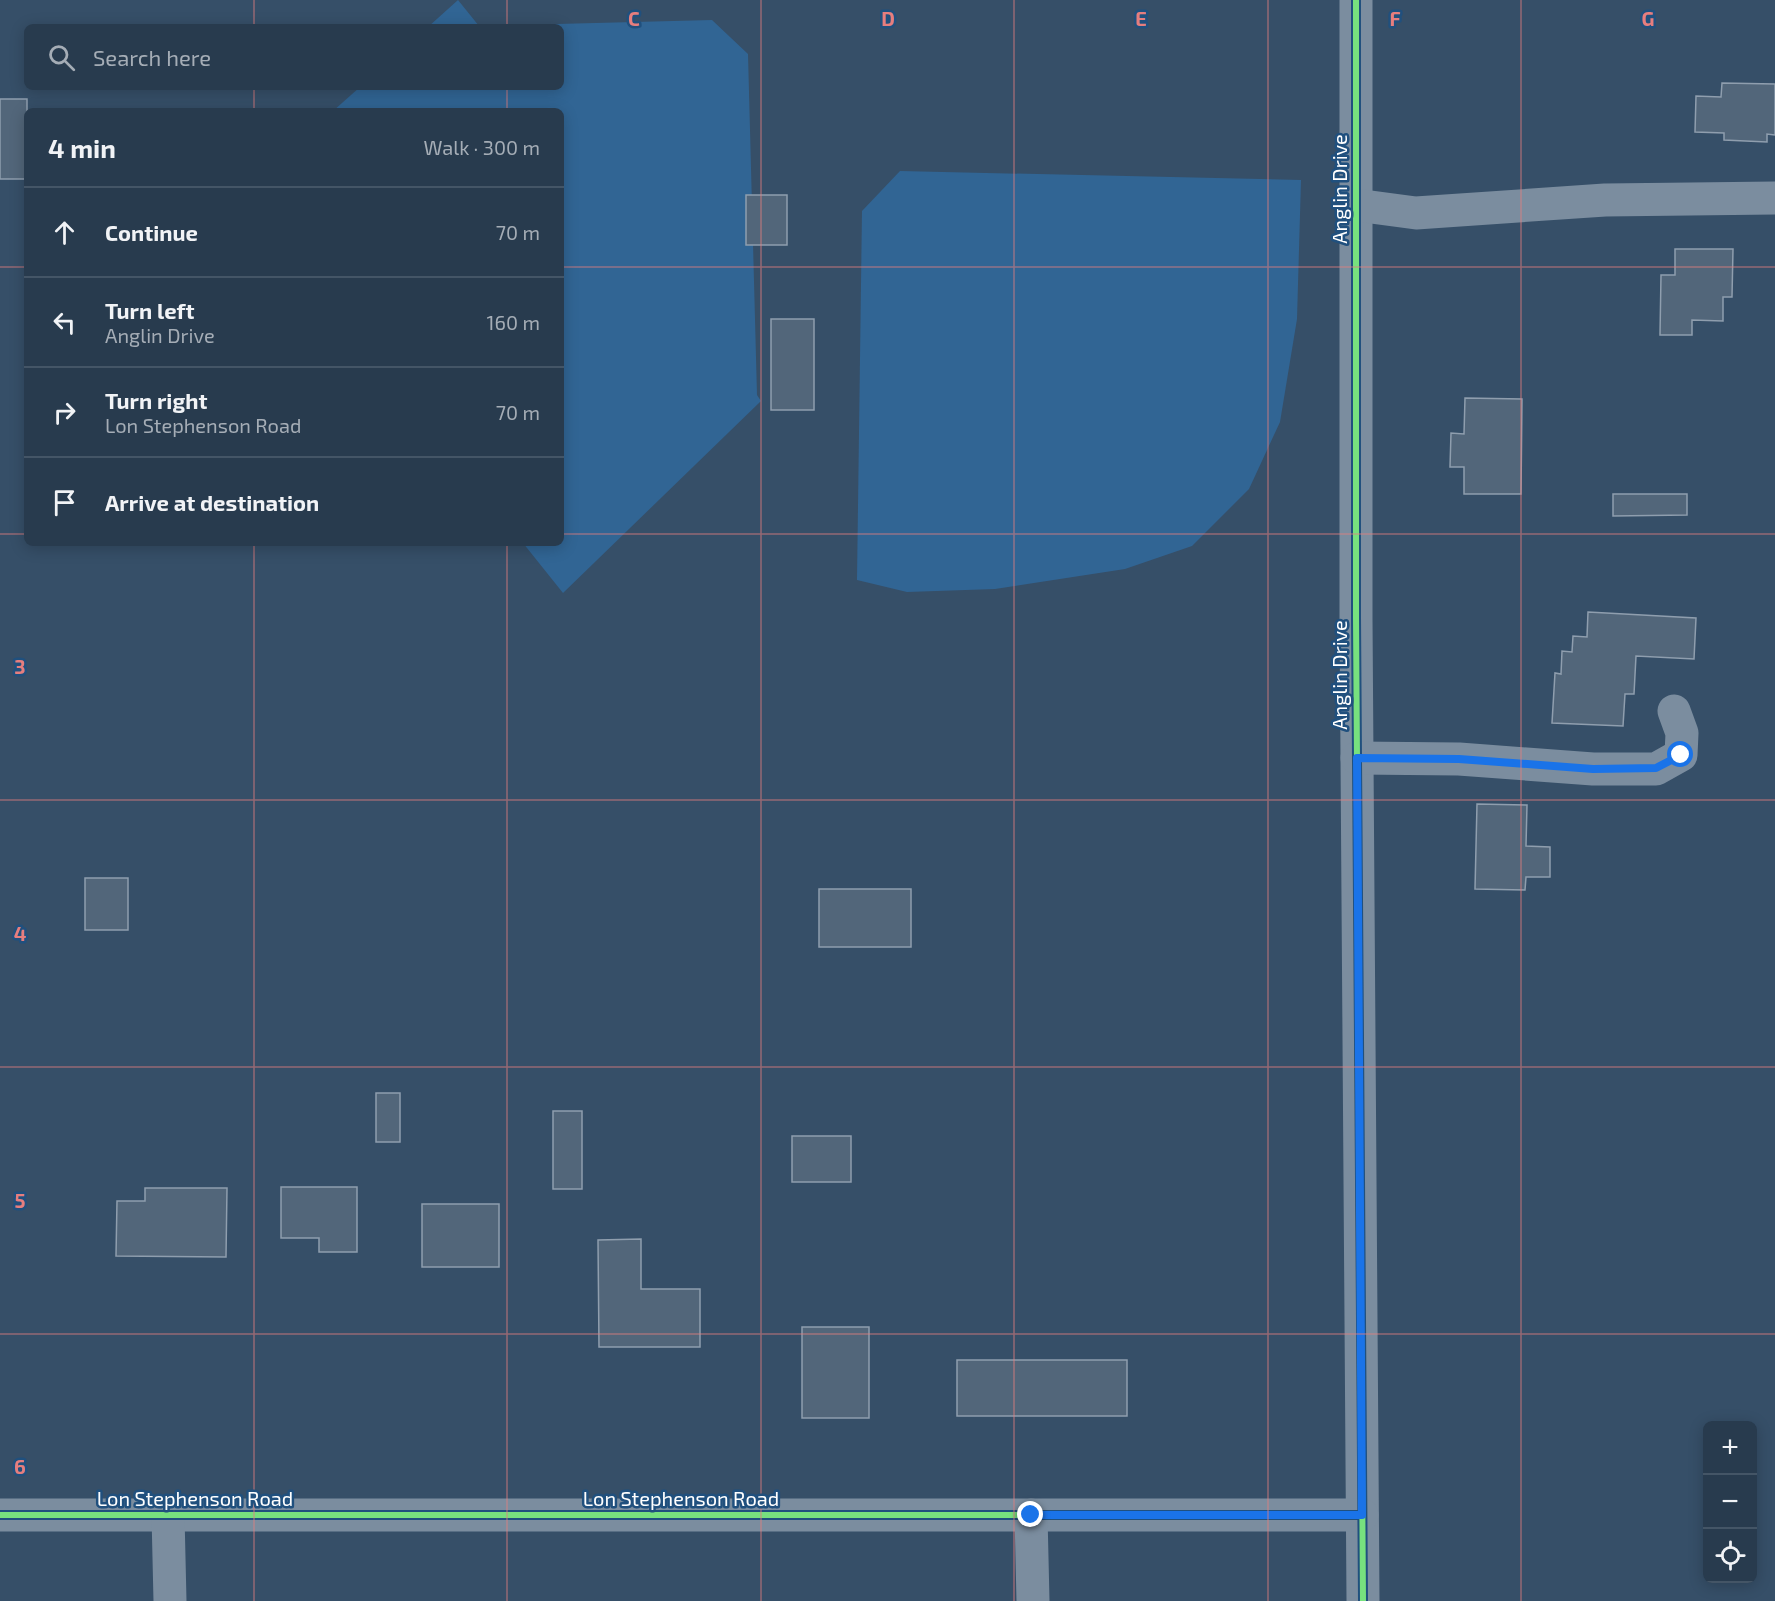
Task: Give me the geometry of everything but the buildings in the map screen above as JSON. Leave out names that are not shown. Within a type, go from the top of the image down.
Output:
[{"type":"street","name":"Anglin Drive","points":[[1356,0],[1357,758],[1364,1601]]},
{"type":"street","points":[[1356,205],[1416,213],[1605,200],[1775,198]]},
{"type":"street","points":[[1357,758],[1459,759],[1593,769],[1656,768],[1681,755],[1682,733],[1674,711]]},
{"type":"street","name":"Lon Stephenson Road","points":[[0,1515],[1362,1515]]},
{"type":"street","points":[[168,1515],[170,1601]]},
{"type":"street","points":[[1031,1515],[1033,1601]]},
{"type":"shaded area","points":[[458,0],[477,24],[431,24]]},
{"type":"shaded area","points":[[712,20],[748,54],[757,395],[761,401],[563,593],[525,546],[564,546],[564,108],[336,108],[357,90],[564,90],[564,24],[557,24]]},
{"type":"shaded area","points":[[900,171],[1301,180],[1297,319],[1280,422],[1249,489],[1192,546],[1125,569],[995,589],[907,592],[857,580],[862,211]]},
{"type":"cycle path","points":[[1356,0],[1356,618],[1363,1601]]},
{"type":"cycle path","points":[[0,1515],[1362,1515]]},
{"type":"route","points":[[1031,1515],[1362,1515],[1357,758],[1459,759],[1593,769],[1656,768],[1681,755]]}]
